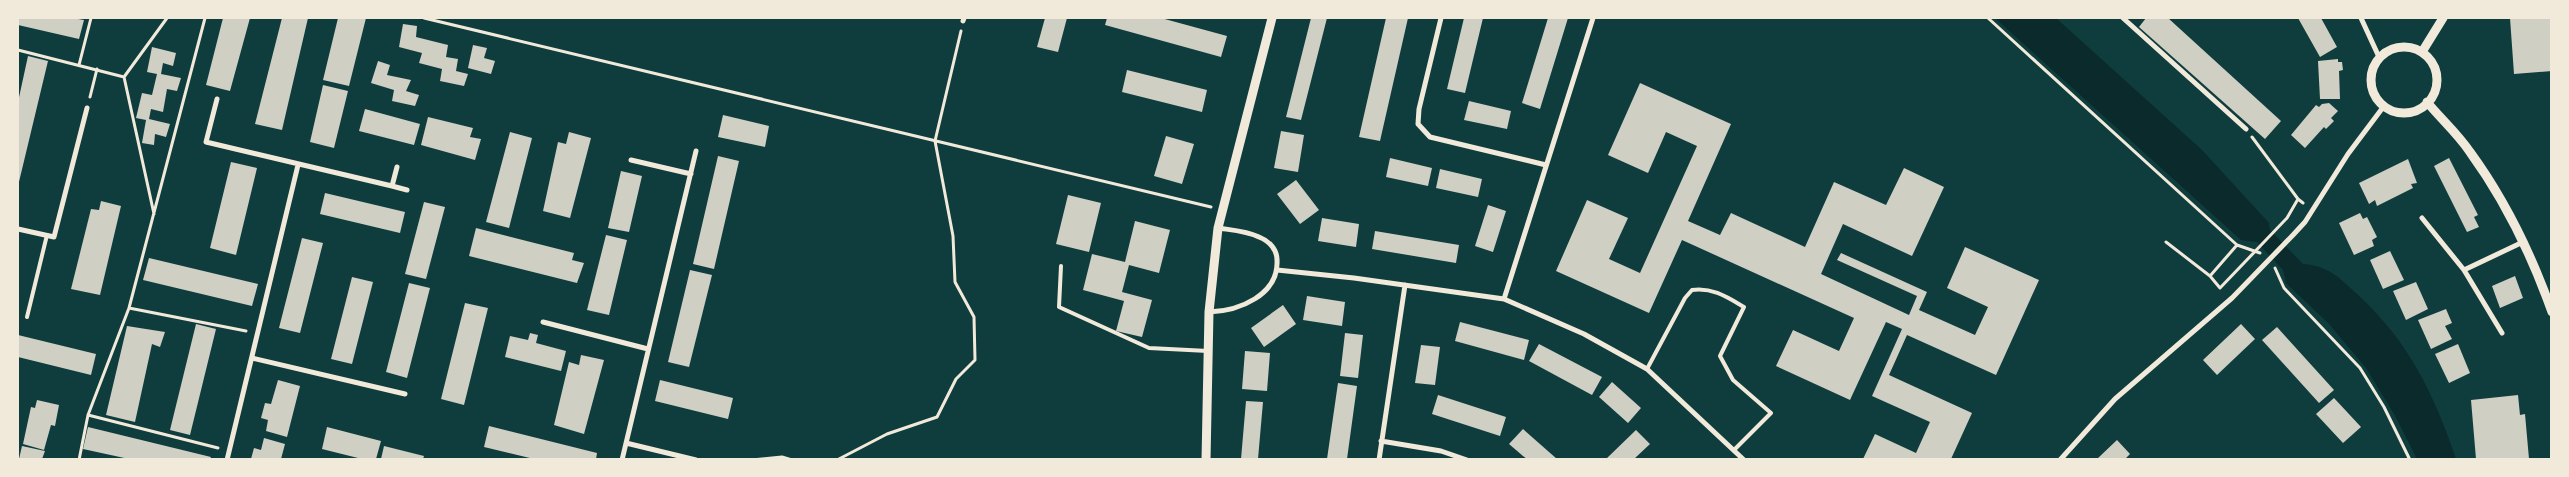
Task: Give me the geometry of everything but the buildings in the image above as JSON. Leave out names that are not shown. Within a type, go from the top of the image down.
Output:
[{"type":"street","points":[[1206,460],[1209,312],[1218,228],[1221,209],[1272,18]]},
{"type":"street","points":[[1441,18],[1419,109],[1418,124],[1430,137],[1546,165]]},
{"type":"street","points":[[1504,299],[1593,18]]},
{"type":"street","points":[[2123,18],[2246,129]]},
{"type":"street","points":[[2361,18],[2379,57]]},
{"type":"street","points":[[2422,52],[2443,18]]},
{"type":"street","points":[[2395,48],[2413,48],[2422,52],[2434,67],[2436,76],[2433,94],[2427,102],[2411,112],[2402,112],[2384,106],[2376,98],[2371,83],[2373,66],[2379,57],[2395,48]]},
{"type":"street","points":[[217,99],[206,142],[407,190]]},
{"type":"street","points":[[2427,102],[2469,150],[2497,193],[2523,242],[2552,312]]},
{"type":"street","points":[[2060,460],[2115,399],[2232,298],[2293,235],[2348,154],[2384,106]]},
{"type":"street","points":[[18,229],[54,237],[87,108]]},
{"type":"street","points":[[622,460],[696,151]]},
{"type":"street","points":[[631,160],[691,174]]},
{"type":"street","points":[[227,460],[298,165]]},
{"type":"street","points":[[392,186],[397,167]]},
{"type":"street","points":[[2422,218],[2464,270],[2502,333]]},
{"type":"street","points":[[1209,312],[1243,305],[1267,288],[1274,280],[1277,270],[1277,257],[1268,242],[1259,237],[1218,228]]},
{"type":"street","points":[[2464,270],[2523,242]]},
{"type":"street","points":[[1277,270],[1405,284],[1504,299],[1584,334],[1647,369],[1735,449],[1744,460]]},
{"type":"street","points":[[1379,460],[1405,284]]},
{"type":"street","points":[[543,322],[648,349]]},
{"type":"street","points":[[252,358],[405,394]]},
{"type":"street","points":[[1381,441],[1440,451],[1467,460]]},
{"type":"street","points":[[626,443],[696,460]]},
{"type":"lane","points":[[27,317],[47,235]]},
{"type":"lane","points":[[1061,266],[1059,307],[1149,348],[1208,351]]},
{"type":"lane","points":[[1647,369],[1685,298],[1692,290],[1704,288],[1721,293],[1744,307],[1720,356],[1733,380],[1771,413],[1735,449]]},
{"type":"path","points":[[79,65],[91,18]]},
{"type":"path","points":[[154,214],[124,77],[167,18]]},
{"type":"path","points":[[79,460],[88,415],[129,308],[205,18]]},
{"type":"path","points":[[424,18],[1221,209]]},
{"type":"path","points":[[1988,18],[2237,245],[2258,251],[2265,258]]},
{"type":"path","points":[[838,460],[887,434],[937,417],[956,379],[975,360],[974,317],[955,282],[953,236],[935,141],[963,19]]},
{"type":"path","points":[[18,50],[124,77]]},
{"type":"path","points":[[87,108],[97,69]]},
{"type":"path","points":[[2246,129],[2298,199],[2312,209]]},
{"type":"path","points":[[2220,288],[2287,218],[2298,199]]},
{"type":"path","points":[[2166,242],[2210,276],[2232,298]]},
{"type":"path","points":[[2210,276],[2237,245]]},
{"type":"path","points":[[2271,264],[2278,271],[2284,288],[2360,368],[2384,407],[2410,460]]},
{"type":"path","points":[[129,308],[259,333]]},
{"type":"path","points":[[88,415],[229,451]]},
{"type":"path","points":[[752,460],[782,457],[792,460]]},
{"type":"water","points":[[1995,18],[2056,18],[2202,150],[2269,223],[2270,230],[2303,264],[2327,270],[2358,295],[2392,331],[2418,370],[2439,413],[2456,459],[2417,459],[2394,414],[2366,368],[2329,324],[2286,283],[2283,270],[2257,242],[2241,240]]}]
